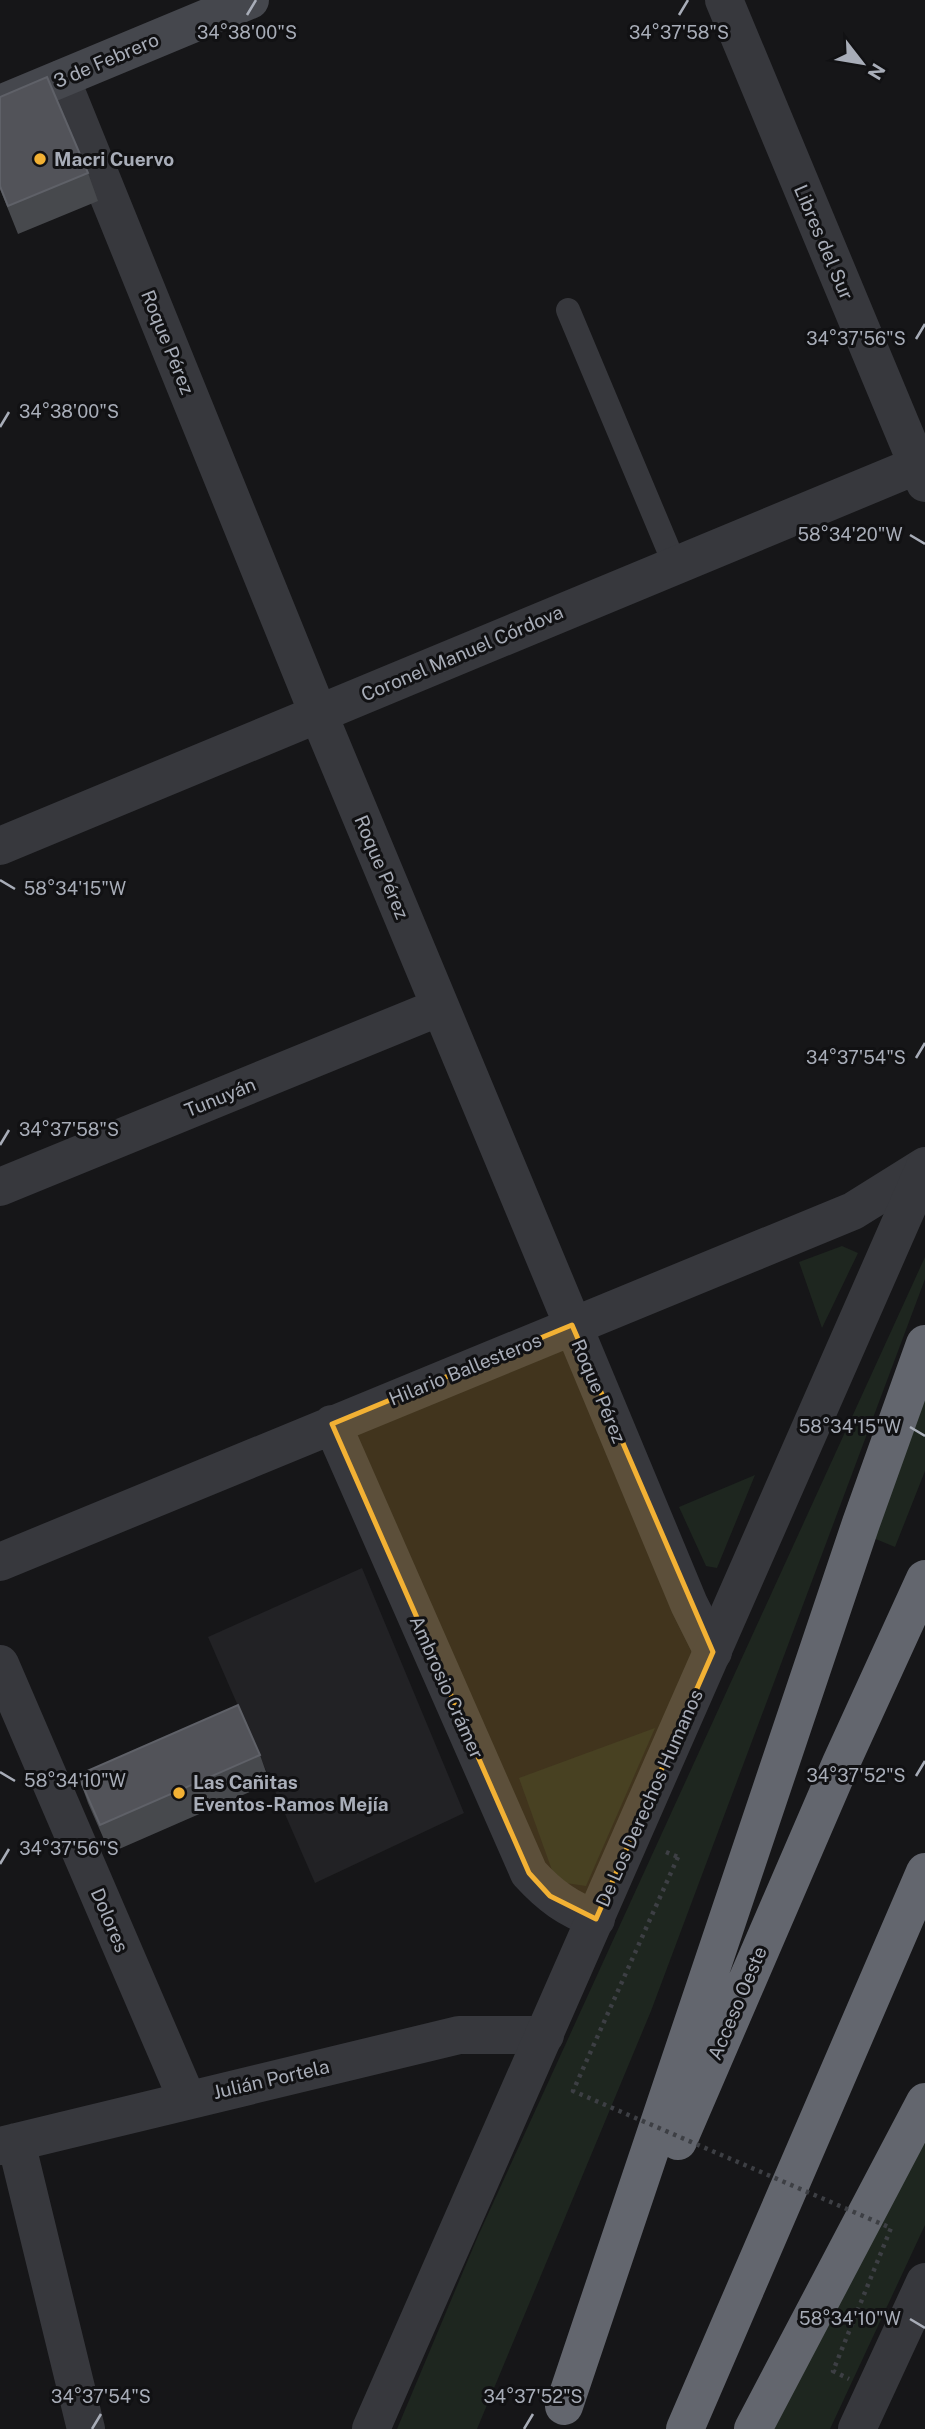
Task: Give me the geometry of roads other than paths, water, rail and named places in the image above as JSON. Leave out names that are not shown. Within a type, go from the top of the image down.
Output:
[{"type":"highway","points":[[559,2418],[861,1524],[925,1345]]},
{"type":"highway","name":"Acceso Oeste","points":[[559,2418],[841,1763],[925,1579]]},
{"type":"highway","points":[[685,2429],[925,1871]]},
{"type":"highway","points":[[753,2429],[925,2102]]},
{"type":"main road","name":"3 de Febrero","points":[[0,104],[234,3]]},
{"type":"street","name":"Libres del Sur","points":[[724,0],[922,470]]},
{"type":"street","name":"Roque Pérez","points":[[61,79],[318,713],[689,1604],[713,1652]]},
{"type":"street","name":"Coronel Manuel Córdova","points":[[0,846],[675,565],[922,470]]},
{"type":"street","name":"Tunuyán","points":[[0,1186],[440,1007]]},
{"type":"street","name":"Hilario Ballesteros","points":[[0,1562],[853,1211],[925,1166]]},
{"type":"street","name":"De Los Derechos Humanos","points":[[371,2429],[925,1166]]},
{"type":"street","name":"Ambrosio Crámer","points":[[332,1424],[529,1873],[550,1896],[573,1911],[596,1919]]},
{"type":"street","name":"Dolores","points":[[0,1664],[187,2099]]},
{"type":"street","name":"Julián Portela","points":[[8,2144],[459,2035],[545,2035]]},
{"type":"street","points":[[8,2144],[86,2429]]},
{"type":"street","points":[[857,2429],[925,2282]]},
{"type":"lane","points":[[568,310],[675,565]]},
{"type":"place","name":"Macri Cuervo","points":[[40,159]]},
{"type":"place","name":"Las Cañitas Eventos-Ramos Mejía","points":[[179,1793]]}]
